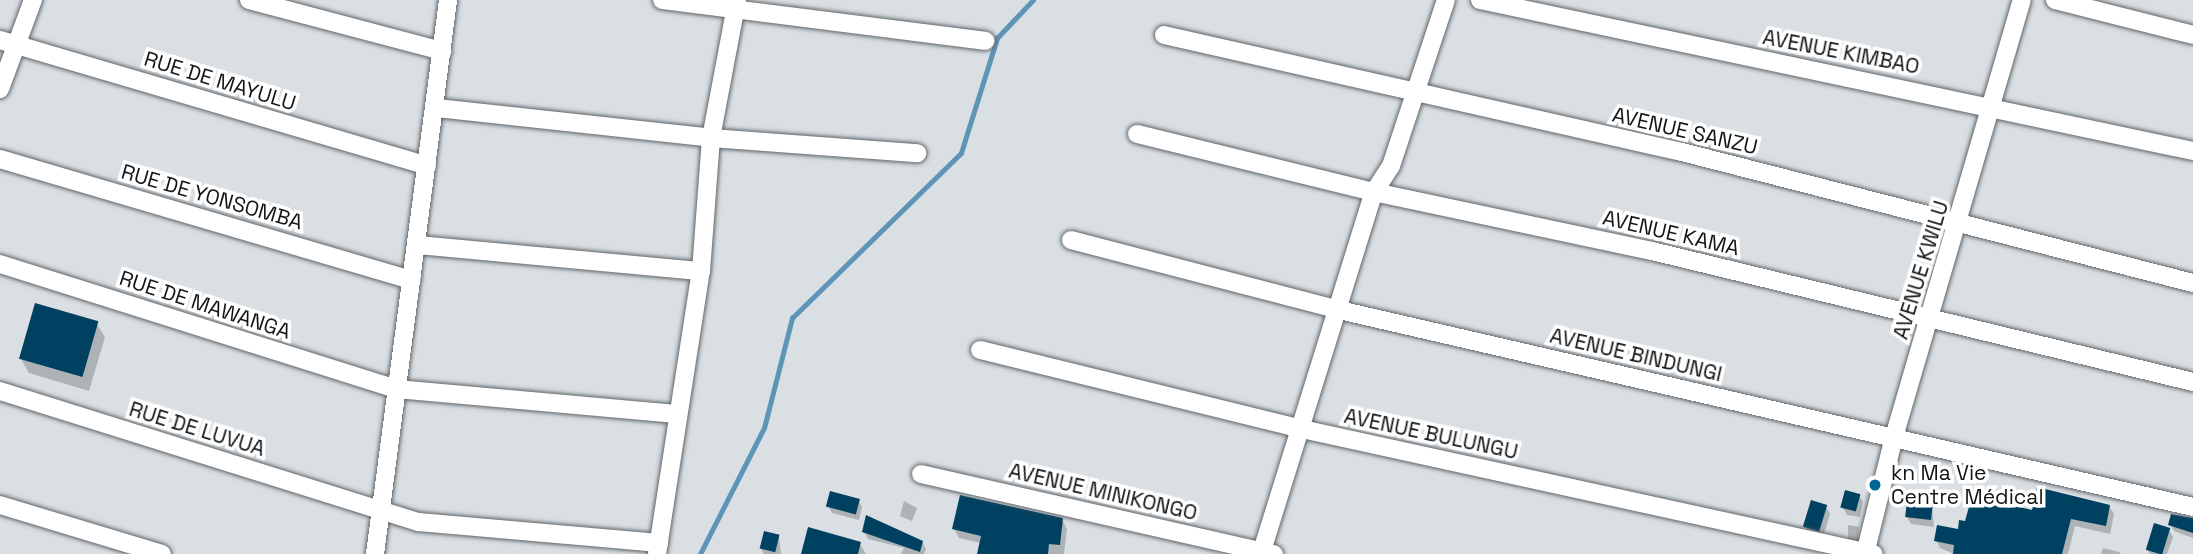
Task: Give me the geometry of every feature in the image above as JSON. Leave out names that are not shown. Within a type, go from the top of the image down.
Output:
[{"type":"street","points":[[0,89],[33,0]]},
{"type":"street","points":[[249,0],[442,51]]},
{"type":"street","points":[[374,554],[419,245],[448,0]]},
{"type":"street","points":[[662,0],[736,6],[985,41]]},
{"type":"street","points":[[1265,553],[1374,191],[1391,166],[1446,0]]},
{"type":"street","name":"AVENUE KIMBAO","points":[[1480,0],[1994,106],[2193,151]]},
{"type":"street","name":"AVENUE KWILU","points":[[1868,553],[1894,437],[1960,223],[2022,0]]},
{"type":"street","points":[[2055,0],[2193,35]]},
{"type":"street","points":[[658,549],[676,414],[701,271],[711,138],[736,6]]},
{"type":"street","name":"AVENUE SANZU","points":[[1164,35],[1682,152],[2193,283]]},
{"type":"street","name":"RUE DE MAYULU","points":[[0,40],[427,166]]},
{"type":"street","points":[[437,108],[711,138],[917,153]]},
{"type":"street","name":"AVENUE KAMA","points":[[1138,134],[1374,191],[1930,317],[2193,382]]},
{"type":"street","name":"RUE DE YONSOMBA","points":[[0,159],[412,280]]},
{"type":"street","name":"AVENUE BINDUNGI","points":[[1071,240],[1339,310],[2193,507]]},
{"type":"street","points":[[419,245],[701,271]]},
{"type":"street","name":"RUE DE MAWANGA","points":[[0,264],[397,389],[676,414]]},
{"type":"street","name":"AVENUE BULUNGU","points":[[980,349],[1302,429],[1868,553]]},
{"type":"street","name":"RUE DE LUVUA","points":[[0,391],[419,522],[658,549]]},
{"type":"street","name":"AVENUE MINIKONGO","points":[[921,474],[1265,553]]},
{"type":"street","points":[[0,505],[162,554]]},
{"type":"building","points":[[35,303],[98,321],[82,377],[19,359]]},
{"type":"building","points":[[2037,487],[2110,505],[2106,526],[2071,519],[2062,554],[1953,554],[1954,545],[1934,541],[1937,525],[1958,529],[1959,520],[1965,521],[1974,489],[1992,494],[1990,500],[2032,510]]},
{"type":"building","points":[[1845,490],[1860,494],[1856,512],[1840,507]]},
{"type":"building","points":[[830,491],[860,499],[856,514],[826,506]]},
{"type":"building","points":[[960,495],[1063,518],[1060,545],[1049,544],[1048,554],[977,554],[981,536],[952,529]]},
{"type":"building","points":[[1811,500],[1827,505],[1819,532],[1803,527]]},
{"type":"building","points":[[1907,502],[1933,505],[1931,520],[1905,517]]},
{"type":"building","points":[[2171,514],[2193,518],[2193,533],[2168,525]]},
{"type":"building","points":[[866,515],[923,541],[920,552],[862,532]]},
{"type":"building","points":[[2154,523],[2170,528],[2162,554],[2146,550]]},
{"type":"building","points":[[808,527],[861,542],[858,554],[801,554]]},
{"type":"building","points":[[764,531],[780,535],[775,552],[760,548]]},
{"type":"waterway","points":[[700,554],[764,428],[792,318],[961,153],[997,38],[1033,0]]},
{"type":"place","name":"kn Ma Vie Centre Médical","points":[[1875,485]]}]
